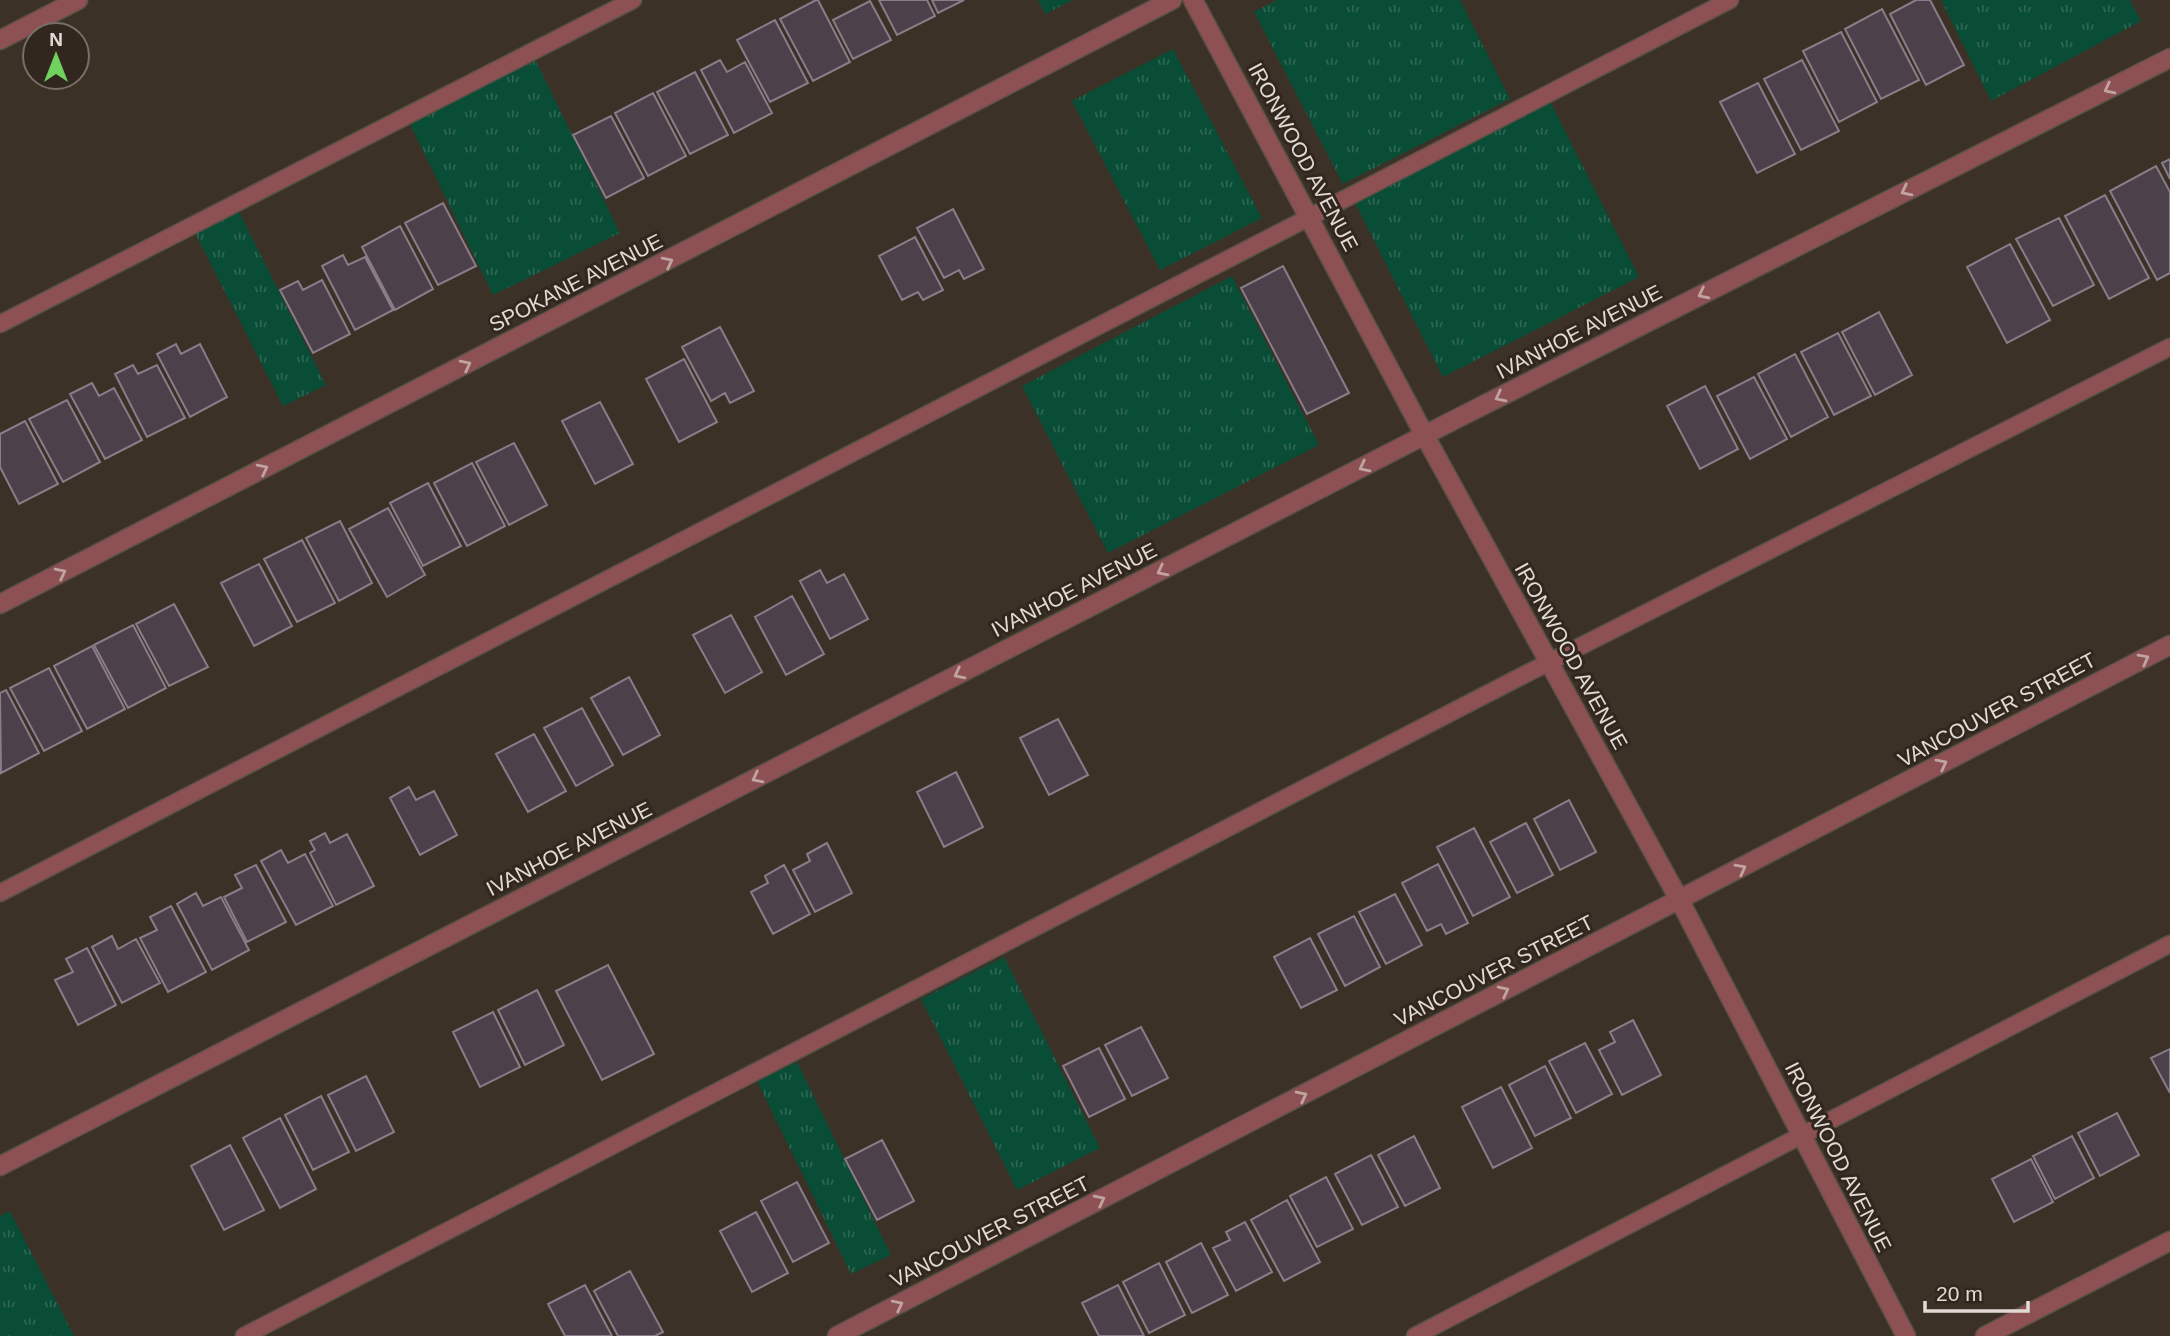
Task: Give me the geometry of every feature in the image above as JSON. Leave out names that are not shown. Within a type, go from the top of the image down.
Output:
[{"type":"street","points":[[0,40],[78,0]]},
{"type":"street","name":"SPOKANE AVENUE","points":[[0,604],[1172,0]]},
{"type":"street","name":"IRONWOOD AVENUE","points":[[1193,0],[1425,436],[1680,901],[1906,1336]]},
{"type":"street","name":"IVANHOE AVENUE","points":[[0,1166],[1425,436],[2170,58]]},
{"type":"street","name":"VANCOUVER STREET","points":[[837,1336],[2170,646]]},
{"type":"street","points":[[1985,1336],[2170,1241]]},
{"type":"lane","points":[[0,324],[633,0]]},
{"type":"lane","points":[[0,892],[1730,0]]},
{"type":"lane","points":[[244,1336],[1549,663],[2170,347]]},
{"type":"lane","points":[[1415,1336],[2170,944]]},
{"type":"green space","points":[[1038,0],[1073,0],[1045,14]]},
{"type":"green space","points":[[1277,0],[1460,0],[1510,99],[1343,184],[1254,12]]},
{"type":"green space","points":[[1941,0],[2130,0],[2141,21],[1991,101]]},
{"type":"green space","points":[[1173,49],[1262,218],[1160,270],[1072,101]]},
{"type":"green space","points":[[536,61],[620,233],[493,295],[409,122]]},
{"type":"green space","points":[[1551,103],[1639,277],[1443,377],[1355,203]]},
{"type":"green space","points":[[238,210],[326,385],[283,406],[194,231]]},
{"type":"green space","points":[[1232,276],[1319,445],[1108,553],[1022,386]]},
{"type":"green space","points":[[1004,957],[1100,1148],[1017,1190],[921,999]]},
{"type":"green space","points":[[797,1062],[891,1255],[851,1274],[757,1081]]},
{"type":"green space","points":[[10,1211],[74,1336],[0,1336],[0,1216]]},
{"type":"building","points":[[816,0],[850,62],[813,81],[780,19]]},
{"type":"building","points":[[879,0],[927,0],[935,16],[897,35]]},
{"type":"building","points":[[932,0],[964,0],[938,13]]},
{"type":"building","points":[[1916,0],[1930,0],[1964,65],[1926,85],[1890,14]]},
{"type":"building","points":[[870,1],[891,40],[853,59],[833,20]]},
{"type":"building","points":[[1882,9],[1919,80],[1881,99],[1845,29]]},
{"type":"building","points":[[775,20],[808,83],[770,102],[737,40]]},
{"type":"building","points":[[1841,32],[1877,102],[1839,122],[1803,51]]},
{"type":"building","points":[[720,60],[727,72],[745,62],[772,113],[734,133],[701,70]]},
{"type":"building","points":[[1802,60],[1839,131],[1801,150],[1764,79]]},
{"type":"building","points":[[695,72],[728,135],[690,154],[657,92]]},
{"type":"building","points":[[1758,83],[1795,154],[1757,173],[1720,102]]},
{"type":"building","points":[[653,93],[686,156],[648,176],[615,113]]},
{"type":"building","points":[[611,116],[644,178],[606,198],[573,135]]},
{"type":"building","points":[[2170,159],[2170,179],[2162,163]]},
{"type":"building","points":[[2156,166],[2170,192],[2170,273],[2157,280],[2110,191]]},
{"type":"building","points":[[2105,195],[2149,278],[2109,299],[2065,216]]},
{"type":"building","points":[[443,203],[476,266],[438,285],[405,223]]},
{"type":"building","points":[[953,209],[984,269],[964,279],[959,270],[944,278],[917,228]]},
{"type":"building","points":[[2059,218],[2094,285],[2053,306],[2016,239]]},
{"type":"building","points":[[400,226],[433,289],[395,310],[362,247]]},
{"type":"building","points":[[915,237],[943,290],[923,300],[918,292],[902,300],[879,256]]},
{"type":"building","points":[[2010,244],[2050,320],[2007,343],[1967,267]]},
{"type":"building","points":[[343,255],[348,265],[365,257],[393,310],[355,330],[322,266]]},
{"type":"building","points":[[1283,266],[1349,393],[1307,414],[1241,288]]},
{"type":"building","points":[[322,280],[350,334],[313,353],[280,290],[298,281],[303,290]]},
{"type":"building","points":[[1879,312],[1912,375],[1875,395],[1842,332]]},
{"type":"building","points":[[720,327],[754,391],[730,403],[725,393],[711,401],[682,347]]},
{"type":"building","points":[[1838,333],[1871,396],[1834,415],[1801,352]]},
{"type":"building","points":[[176,344],[181,354],[200,344],[227,397],[190,417],[157,354]]},
{"type":"building","points":[[1795,354],[1828,417],[1791,437],[1758,374]]},
{"type":"building","points":[[684,359],[717,422],[679,442],[646,379]]},
{"type":"building","points":[[133,365],[138,374],[157,365],[185,418],[147,437],[115,374]]},
{"type":"building","points":[[1754,377],[1787,439],[1750,459],[1717,396]]},
{"type":"building","points":[[92,383],[99,396],[114,388],[142,440],[105,459],[70,394]]},
{"type":"building","points":[[1705,386],[1738,449],[1700,469],[1667,406]]},
{"type":"building","points":[[67,400],[100,462],[63,482],[29,419]]},
{"type":"building","points":[[600,402],[633,464],[595,484],[562,421]]},
{"type":"building","points":[[25,421],[58,484],[19,504],[0,467],[0,434]]},
{"type":"building","points":[[514,443],[547,505],[509,525],[476,462]]},
{"type":"building","points":[[472,463],[505,526],[467,546],[434,483]]},
{"type":"building","points":[[428,483],[461,546],[423,566],[390,503]]},
{"type":"building","points":[[388,508],[425,575],[387,597],[349,529]]},
{"type":"building","points":[[340,521],[372,583],[339,601],[306,538]]},
{"type":"building","points":[[302,540],[335,603],[297,622],[264,559]]},
{"type":"building","points":[[259,564],[292,626],[254,646],[221,583]]},
{"type":"building","points":[[820,570],[827,583],[844,574],[868,619],[830,639],[800,581]]},
{"type":"building","points":[[792,596],[824,654],[786,675],[755,617]]},
{"type":"building","points":[[174,604],[208,667],[169,686],[136,624]]},
{"type":"building","points":[[731,615],[762,672],[725,693],[693,635]]},
{"type":"building","points":[[133,625],[166,688],[128,708],[94,645]]},
{"type":"building","points":[[92,646],[125,709],[87,729],[54,666]]},
{"type":"building","points":[[49,668],[82,731],[44,751],[10,688]]},
{"type":"building","points":[[629,677],[660,735],[623,755],[591,698]]},
{"type":"building","points":[[6,690],[39,753],[1,773],[0,693]]},
{"type":"building","points":[[582,708],[613,765],[576,786],[544,728]]},
{"type":"building","points":[[1058,719],[1088,775],[1049,795],[1020,738]]},
{"type":"building","points":[[534,734],[566,791],[528,812],[496,754]]},
{"type":"building","points":[[956,772],[983,827],[944,847],[917,792]]},
{"type":"building","points":[[409,787],[416,800],[434,791],[457,835],[420,855],[390,798]]},
{"type":"building","points":[[1569,800],[1596,852],[1560,870],[1534,819]]},
{"type":"building","points":[[1526,823],[1553,875],[1517,893],[1490,842]]},
{"type":"building","points":[[1474,828],[1510,897],[1473,916],[1437,847]]},
{"type":"building","points":[[325,833],[330,843],[347,834],[374,886],[336,905],[310,853],[315,850],[310,841]]},
{"type":"building","points":[[827,843],[852,893],[815,912],[793,870],[810,861],[807,854]]},
{"type":"building","points":[[281,850],[288,863],[305,854],[333,906],[296,925],[261,861]]},
{"type":"building","points":[[1438,864],[1468,923],[1446,934],[1441,924],[1427,931],[1402,883]]},
{"type":"building","points":[[256,865],[286,922],[247,942],[224,897],[242,888],[235,875]]},
{"type":"building","points":[[784,865],[810,914],[773,934],[751,892],[768,883],[765,876]]},
{"type":"building","points":[[196,893],[203,906],[221,897],[249,950],[212,970],[177,904]]},
{"type":"building","points":[[1395,894],[1422,945],[1386,964],[1359,912]]},
{"type":"building","points":[[171,906],[206,972],[168,992],[140,938],[157,930],[150,917]]},
{"type":"building","points":[[1354,916],[1380,967],[1345,986],[1318,934]]},
{"type":"building","points":[[112,936],[118,949],[136,939],[160,983],[122,1003],[92,947]]},
{"type":"building","points":[[1310,938],[1337,990],[1301,1008],[1274,957]]},
{"type":"building","points":[[87,948],[116,1005],[78,1025],[55,980],[73,972],[66,959]]},
{"type":"building","points":[[608,965],[654,1054],[602,1080],[556,991]]},
{"type":"building","points":[[537,990],[564,1045],[525,1065],[498,1010]]},
{"type":"building","points":[[493,1012],[520,1067],[480,1087],[453,1032]]},
{"type":"building","points":[[1633,1020],[1661,1075],[1622,1095],[1599,1050],[1615,1042],[1610,1032]]},
{"type":"building","points":[[1141,1027],[1168,1078],[1132,1096],[1105,1045]]},
{"type":"building","points":[[1585,1043],[1612,1094],[1576,1113],[1549,1061]]},
{"type":"building","points":[[1099,1048],[1125,1099],[1089,1117],[1063,1066]]},
{"type":"building","points":[[2170,1049],[2170,1093],[2151,1058]]},
{"type":"building","points":[[1545,1066],[1571,1118],[1535,1136],[1509,1085]]},
{"type":"building","points":[[366,1076],[394,1132],[356,1151],[328,1095]]},
{"type":"building","points":[[1501,1087],[1532,1148],[1493,1168],[1462,1107]]},
{"type":"building","points":[[321,1096],[349,1152],[313,1170],[285,1115]]},
{"type":"building","points":[[2117,1113],[2139,1155],[2100,1176],[2078,1133]]},
{"type":"building","points":[[280,1118],[316,1189],[280,1208],[243,1138]]},
{"type":"building","points":[[1414,1136],[1440,1188],[1405,1206],[1378,1155]]},
{"type":"building","points":[[2072,1136],[2094,1178],[2055,1199],[2033,1156]]},
{"type":"building","points":[[882,1140],[914,1201],[877,1220],[845,1159]]},
{"type":"building","points":[[230,1145],[264,1210],[224,1230],[191,1166]]},
{"type":"building","points":[[1371,1155],[1398,1207],[1362,1225],[1335,1174]]},
{"type":"building","points":[[2031,1159],[2053,1202],[2014,1222],[1992,1179]]},
{"type":"building","points":[[1326,1177],[1353,1229],[1317,1247],[1290,1196]]},
{"type":"building","points":[[797,1182],[829,1243],[793,1262],[761,1201]]},
{"type":"building","points":[[1287,1200],[1320,1262],[1284,1281],[1251,1220]]},
{"type":"building","points":[[756,1212],[788,1273],[752,1292],[720,1231]]},
{"type":"building","points":[[1245,1222],[1272,1272],[1236,1291],[1213,1248],[1230,1240],[1226,1232]]},
{"type":"building","points":[[1201,1243],[1228,1295],[1192,1313],[1166,1262]]},
{"type":"building","points":[[1159,1263],[1185,1315],[1149,1333],[1123,1282]]},
{"type":"building","points":[[630,1271],[663,1332],[655,1336],[618,1336],[594,1291]]},
{"type":"building","points":[[585,1285],[612,1336],[565,1336],[548,1304]]},
{"type":"building","points":[[1118,1285],[1144,1336],[1099,1336],[1082,1303]]}]
